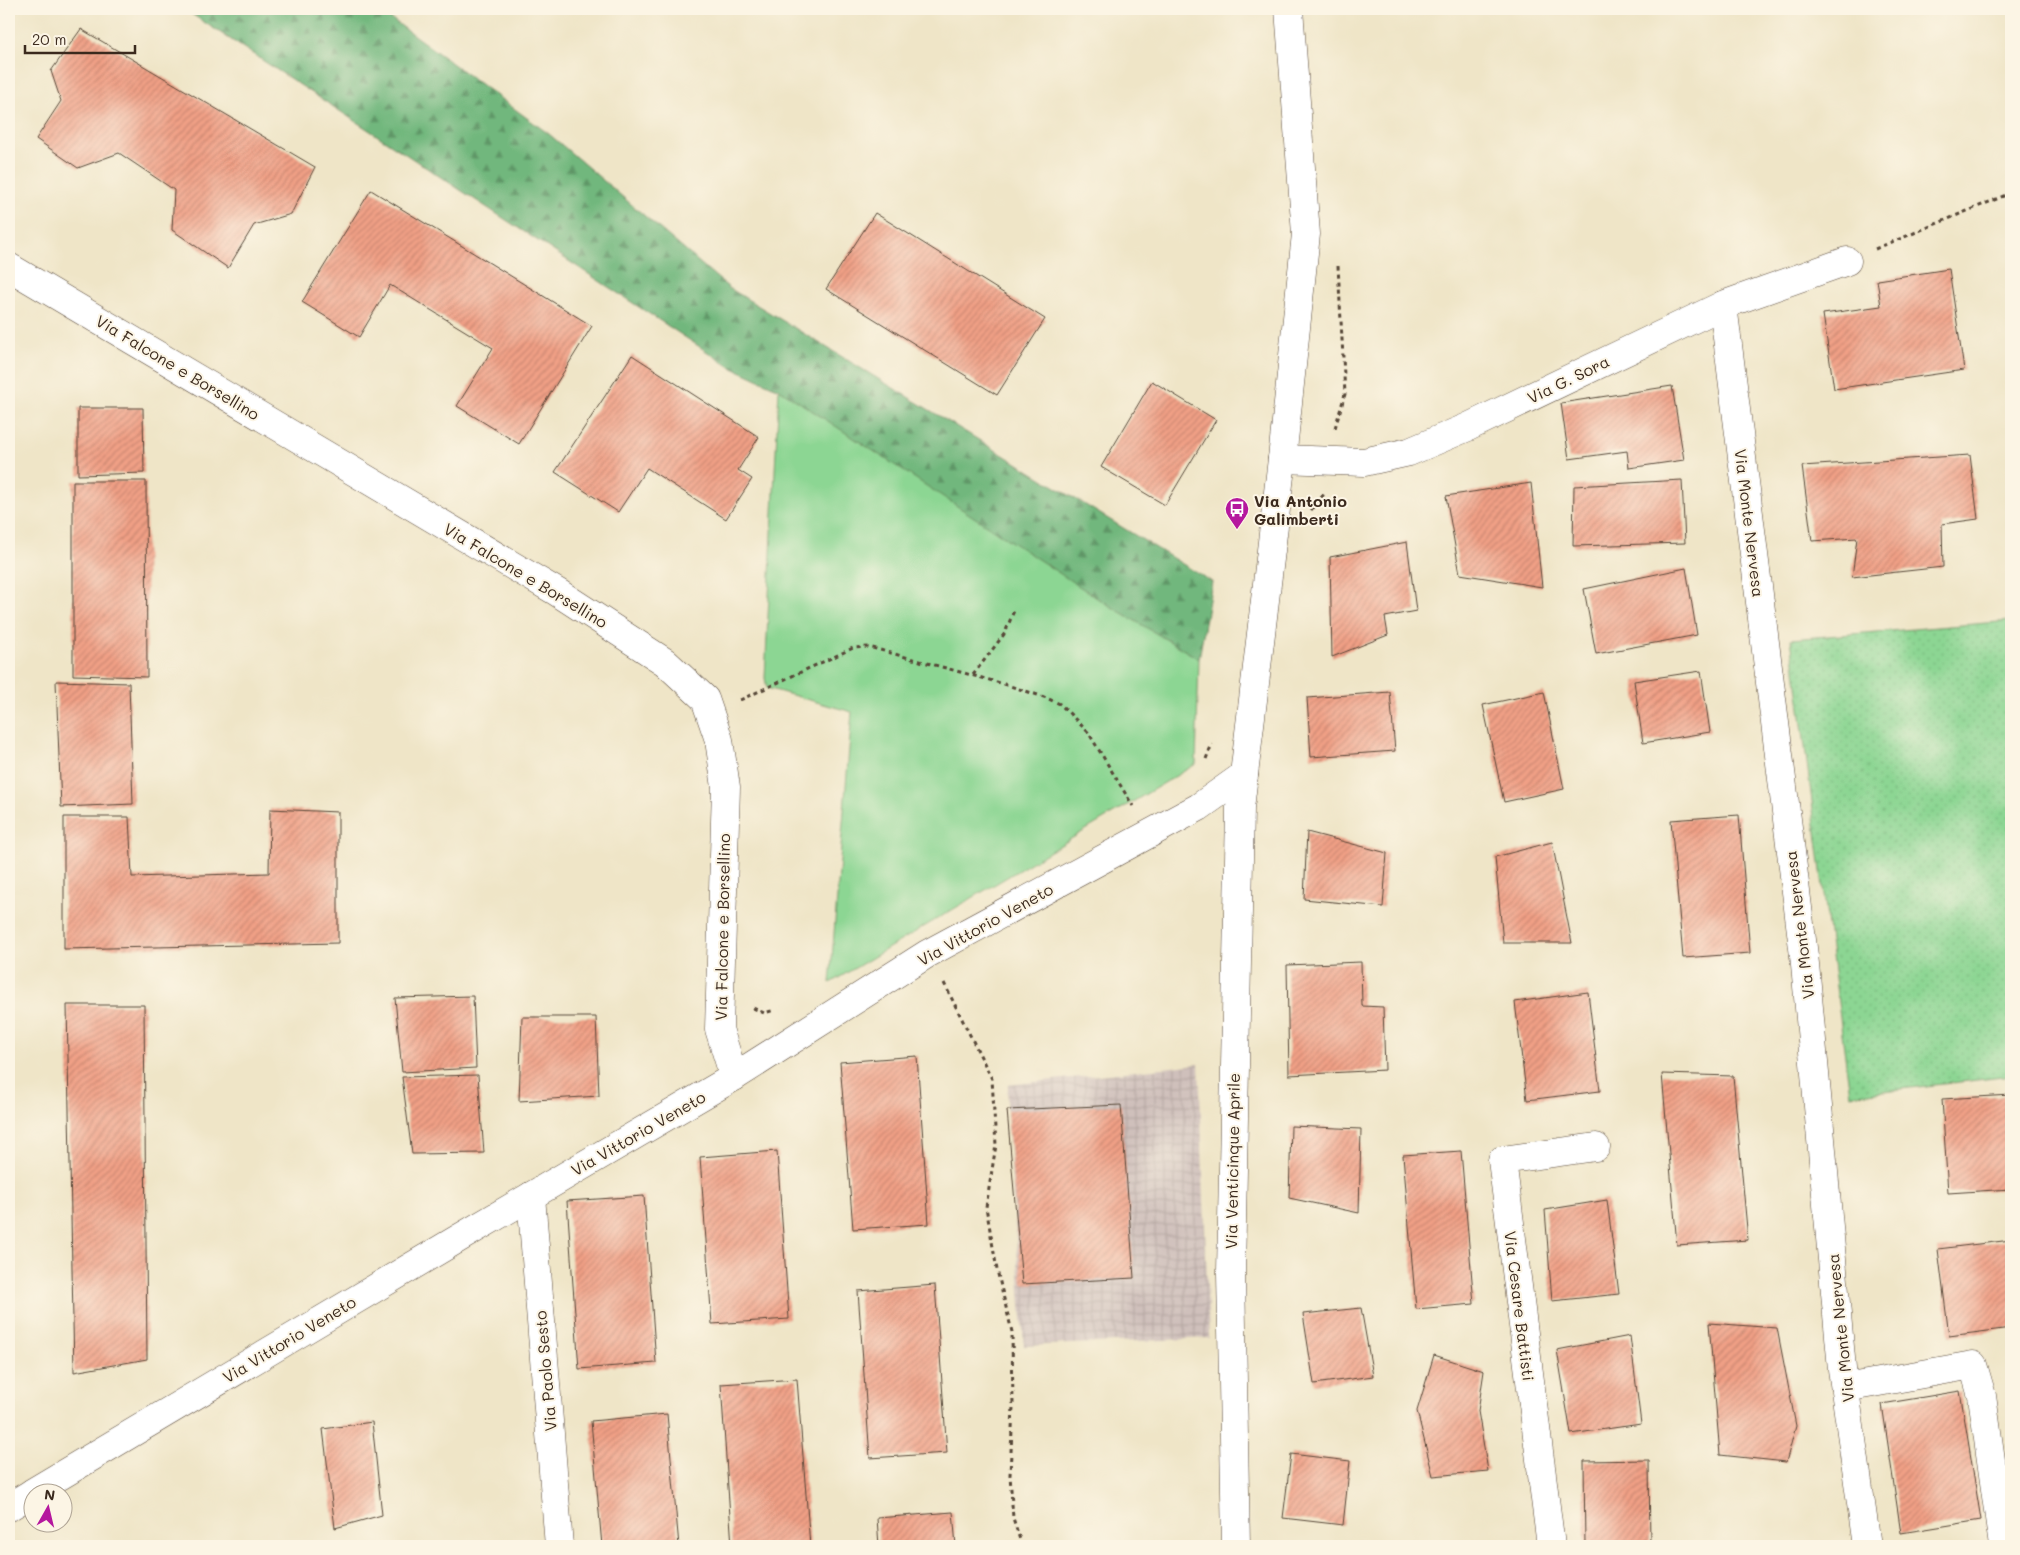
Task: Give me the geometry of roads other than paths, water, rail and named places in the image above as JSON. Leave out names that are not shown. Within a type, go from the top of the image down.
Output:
[{"type":"street","points":[[1244,775],[1282,459],[1306,234],[1289,9]]},
{"type":"street","name":"Via G. Sora","points":[[1282,459],[1364,462],[1409,452],[1468,427],[1723,305],[1847,261]]},
{"type":"street","name":"Via Falcone e Borsellino","points":[[9,267],[558,592],[665,662],[705,699],[719,740],[726,787],[719,1029],[734,1077]]},
{"type":"street","name":"Via Monte Nervesa","points":[[1723,305],[1804,964],[1845,1388],[1867,1546]]},
{"type":"street","name":"Via Vittorio Veneto","points":[[51,1482],[734,1077],[928,954],[1199,807],[1244,775]]},
{"type":"street","name":"Via Venticinque Aprile","points":[[1236,1546],[1231,1273],[1237,879],[1240,808],[1244,775]]},
{"type":"street","name":"Via Cesare Battisti","points":[[1551,1546],[1502,1160],[1596,1147]]},
{"type":"street","name":"Via Paolo Sesto","points":[[531,1196],[559,1546]]},
{"type":"street","points":[[1845,1388],[1973,1365],[1982,1396],[2003,1546]]},
{"type":"street","name":"Via Vittorio Veneto","points":[[9,1507],[22,1499]]},
{"type":"place","name":"Via Antonio Galimberti","points":[[1237,530]]}]
